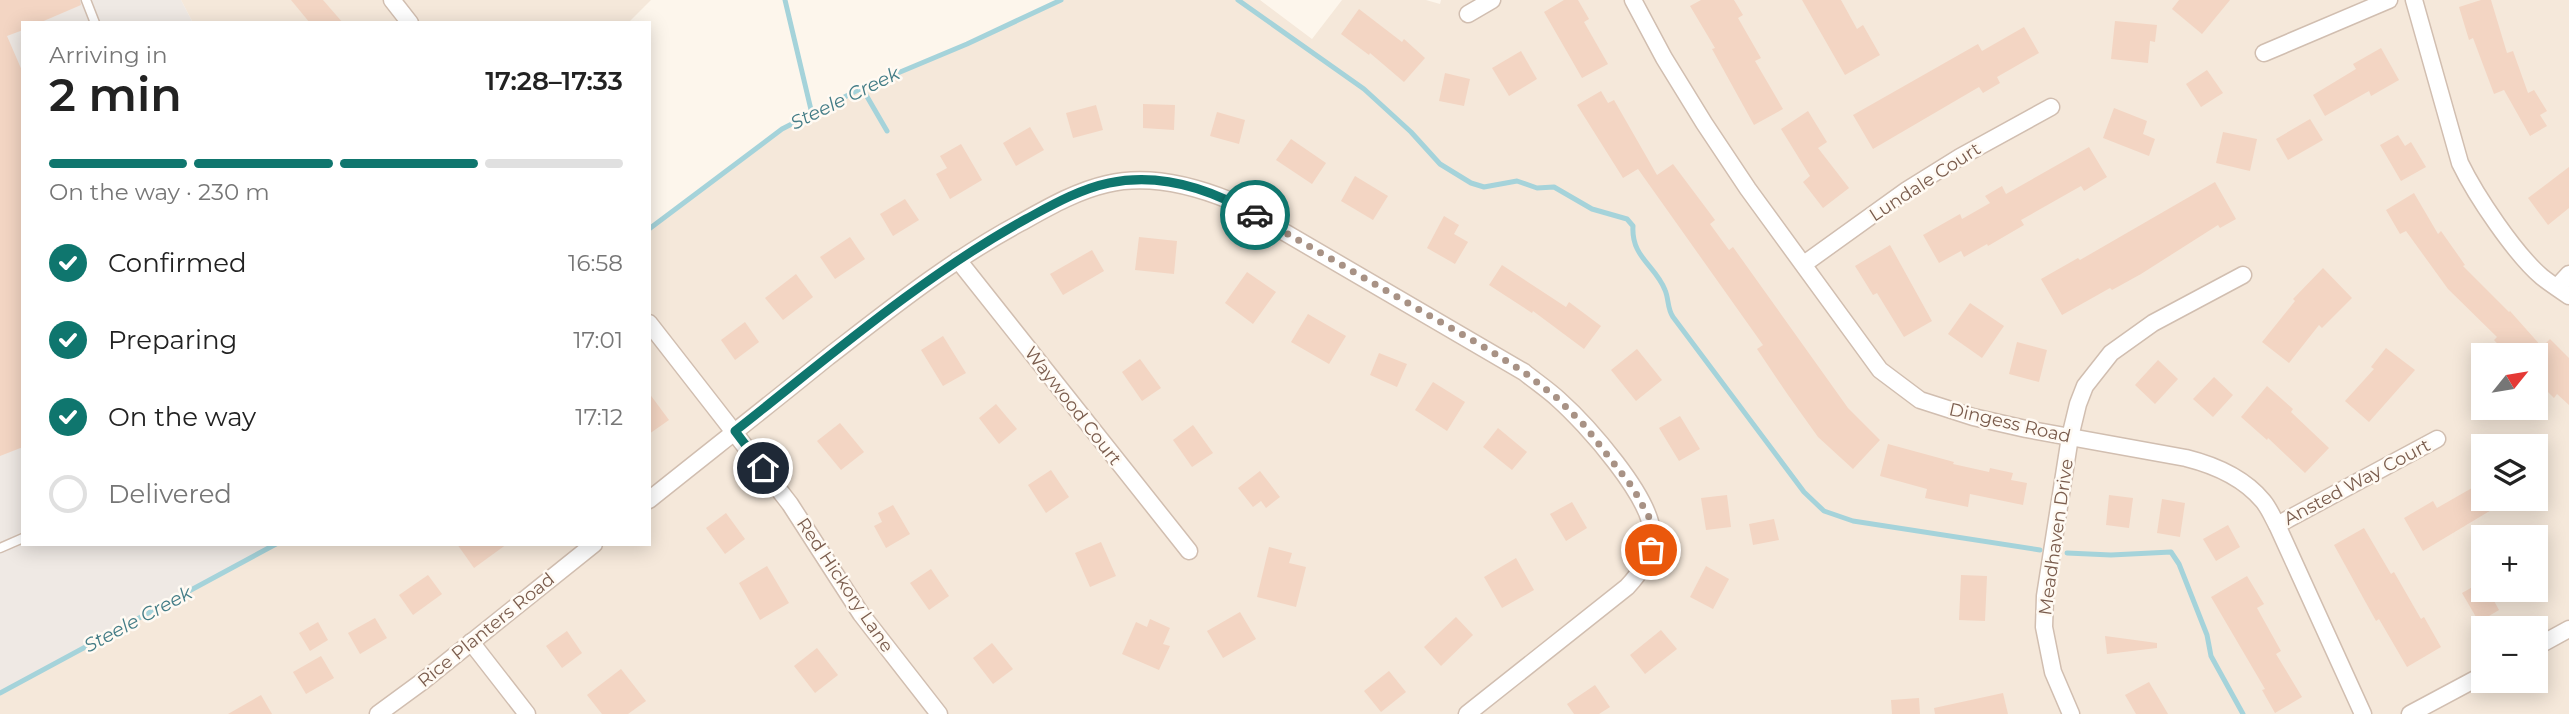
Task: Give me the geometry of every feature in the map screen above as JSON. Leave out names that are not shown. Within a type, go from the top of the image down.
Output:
[{"type":"street","points":[[392,0],[408,21]]},
{"type":"street","points":[[1468,14],[1492,0]]},
{"type":"street","name":"Dingess Road","points":[[1633,0],[1664,58],[1748,189],[1804,264],[1854,338],[1880,370],[1920,400],[1973,417],[2209,464],[2233,476],[2264,501],[2363,714]]},
{"type":"street","points":[[2264,53],[2389,0]]},
{"type":"street","points":[[2414,0],[2460,163],[2469,181],[2527,261],[2543,277],[2563,291],[2569,274]]},
{"type":"street","name":"Lundale Court","points":[[1804,264],[1907,190],[1959,157],[2051,107]]},
{"type":"street","points":[[651,498],[940,271],[1017,225],[1087,190],[1132,180],[1166,181],[1208,191],[1243,208],[1524,372],[1557,398],[1584,425],[1633,488],[1649,517],[1653,532],[1651,550],[1639,574],[1628,587],[1468,714]]},
{"type":"street","name":"Waywood Court","points":[[958,260],[1189,551]]},
{"type":"street","name":"Meadhaven Drive","points":[[2071,714],[2053,671],[2044,627],[2045,596],[2070,437],[2085,386],[2111,353],[2153,323],[2243,275]]},
{"type":"street","name":"Red Hickory Lane","points":[[651,326],[790,504],[862,614],[939,714]]},
{"type":"street","name":"Ansted Way Court","points":[[2277,525],[2437,439]]},
{"type":"street","name":"Rice Planters Road","points":[[377,714],[591,546]]},
{"type":"street","points":[[2548,640],[2569,629]]},
{"type":"street","points":[[471,642],[527,714]]},
{"type":"street","points":[[2410,714],[2471,681]]},
{"type":"lane","points":[[86,0],[94,21]]},
{"type":"lane","points":[[0,548],[21,539]]},
{"type":"shaded area","points":[[0,0],[181,0],[192,21],[21,21],[21,546],[272,546],[0,693]]},
{"type":"shaded area","points":[[181,0],[651,0],[630,21],[192,21]]},
{"type":"shaded area","points":[[1061,0],[1260,0],[1312,39],[1342,0],[1426,0],[1440,4],[1441,0],[2569,0],[2569,714],[0,714],[0,693],[272,546],[651,546],[651,227],[782,129],[862,88],[967,45]]},
{"type":"building","points":[[0,0],[80,0],[81,5],[44,21],[21,21],[21,31],[7,36],[21,68],[21,448],[0,456]]},
{"type":"building","points":[[291,0],[323,0],[341,21],[308,21]]},
{"type":"building","points":[[1564,0],[1578,0],[1589,19],[1584,22],[1608,64],[1582,78],[1544,12]]},
{"type":"building","points":[[1701,0],[1734,0],[1743,15],[1738,18],[1761,58],[1755,61],[1783,109],[1754,125],[1712,49],[1715,48],[1690,6]]},
{"type":"building","points":[[1802,0],[1841,0],[1857,29],[1863,25],[1880,55],[1845,75]]},
{"type":"building","points":[[2179,0],[2230,0],[2202,34],[2172,9]]},
{"type":"building","points":[[2481,0],[2491,0],[2507,53],[2513,51],[2528,93],[2534,90],[2547,111],[2540,115],[2547,126],[2530,136],[2504,90],[2494,94],[2473,38],[2469,40],[2459,7]]},
{"type":"building","points":[[1359,9],[1402,42],[1404,39],[1425,58],[1404,82],[1370,53],[1369,55],[1341,34]]},
{"type":"building","points":[[2115,21],[2157,25],[2155,42],[2150,41],[2148,63],[2111,59]]},
{"type":"building","points":[[2024,27],[2039,53],[1997,77],[2000,83],[1983,93],[1979,87],[1873,149],[1853,115],[1978,44],[1982,51]]},
{"type":"building","points":[[2381,48],[2399,80],[2371,96],[2369,91],[2325,116],[2313,95],[2356,69],[2353,64]]},
{"type":"building","points":[[1521,51],[1537,79],[1509,96],[1492,68]]},
{"type":"building","points":[[2207,70],[2223,93],[2201,107],[2186,84]]},
{"type":"building","points":[[1445,73],[1470,79],[1464,106],[1439,101]]},
{"type":"building","points":[[1601,91],[1608,103],[1614,100],[1657,175],[1673,164],[1715,220],[1710,224],[1729,250],[1733,247],[1848,408],[1880,440],[1853,469],[1818,437],[1757,349],[1763,345],[1638,169],[1623,178],[1577,105]]},
{"type":"building","points":[[1143,104],[1175,105],[1174,130],[1143,128]]},
{"type":"building","points":[[1096,105],[1103,130],[1073,138],[1066,113]]},
{"type":"building","points":[[2114,108],[2147,121],[2143,134],[2155,139],[2149,156],[2103,138]]},
{"type":"building","points":[[1808,111],[1827,142],[1818,148],[1849,188],[1823,208],[1803,182],[1810,176],[1781,129]]},
{"type":"building","points":[[1217,112],[1245,120],[1239,144],[1210,136]]},
{"type":"building","points":[[2310,119],[2323,140],[2288,160],[2276,139]]},
{"type":"building","points":[[1030,127],[1044,150],[1016,166],[1003,143]]},
{"type":"building","points":[[2223,132],[2257,139],[2250,171],[2216,163]]},
{"type":"building","points":[[2398,135],[2405,146],[2411,142],[2426,167],[2401,181],[2380,145]]},
{"type":"building","points":[[1291,139],[1326,163],[1312,184],[1276,160]]},
{"type":"building","points":[[961,144],[982,180],[950,199],[936,174],[947,168],[940,156]]},
{"type":"building","points":[[2089,147],[2107,177],[2084,191],[2081,186],[2021,220],[2024,225],[1988,246],[1987,244],[1964,257],[1961,251],[1939,263],[1923,235],[1960,214],[1962,219],[1990,203],[1985,196],[2002,186],[2006,194]]},
{"type":"building","points":[[2569,167],[2569,208],[2548,225],[2528,198]]},
{"type":"building","points":[[1355,176],[1388,196],[1373,220],[1341,201]]},
{"type":"building","points":[[2215,182],[2236,219],[2220,228],[2218,225],[2141,274],[2062,315],[2041,279],[2078,258],[2080,260]]},
{"type":"building","points":[[2414,193],[2438,234],[2441,231],[2465,265],[2463,266],[2538,343],[2497,343],[2494,340],[2497,337],[2448,289],[2406,231],[2400,234],[2386,210]]},
{"type":"building","points":[[905,199],[919,220],[893,236],[880,214]]},
{"type":"building","points":[[1444,216],[1459,225],[1454,234],[1468,242],[1455,264],[1427,248]]},
{"type":"building","points":[[850,237],[865,259],[835,279],[820,257]]},
{"type":"building","points":[[1139,237],[1177,241],[1174,274],[1135,270]]},
{"type":"building","points":[[1890,245],[1932,321],[1904,337],[1877,293],[1873,295],[1855,266]]},
{"type":"building","points":[[1092,250],[1104,271],[1063,295],[1050,274]]},
{"type":"building","points":[[1502,265],[1566,307],[1569,302],[1601,326],[1584,349],[1533,311],[1532,313],[1489,285]]},
{"type":"building","points":[[2323,268],[2352,298],[2322,328],[2319,325],[2289,363],[2262,342],[2295,301],[2293,299]]},
{"type":"building","points":[[1247,272],[1276,292],[1253,324],[1225,303]]},
{"type":"building","points":[[796,274],[813,297],[783,320],[765,298]]},
{"type":"building","points":[[1970,303],[2004,326],[1982,358],[1948,334]]},
{"type":"building","points":[[1308,314],[1346,336],[1329,364],[1291,342]]},
{"type":"building","points":[[745,322],[759,342],[735,360],[721,340]]},
{"type":"building","points":[[943,336],[966,373],[943,386],[921,350]]},
{"type":"building","points":[[2550,339],[2569,358],[2569,405],[2557,394],[2554,398],[2548,392],[2546,343]]},
{"type":"building","points":[[2017,342],[2047,350],[2039,382],[2009,374]]},
{"type":"building","points":[[2386,348],[2415,370],[2369,422],[2345,401],[2374,369],[2371,367]]},
{"type":"building","points":[[1637,349],[1662,380],[1636,401],[1611,370]]},
{"type":"building","points":[[1379,353],[1407,364],[1397,387],[1370,375]]},
{"type":"building","points":[[1140,359],[1161,388],[1142,401],[1122,372]]},
{"type":"building","points":[[2158,360],[2178,379],[2155,404],[2135,385]]},
{"type":"building","points":[[2214,377],[2233,395],[2213,417],[2193,399]]},
{"type":"building","points":[[1433,382],[1465,402],[1447,431],[1415,410]]},
{"type":"building","points":[[2267,386],[2293,409],[2291,412],[2329,448],[2305,473],[2241,417]]},
{"type":"building","points":[[651,396],[669,420],[651,433]]},
{"type":"building","points":[[996,404],[1017,429],[999,444],[979,418]]},
{"type":"building","points":[[1680,416],[1700,449],[1679,461],[1659,428]]},
{"type":"building","points":[[840,423],[864,452],[841,470],[817,441]]},
{"type":"building","points":[[1193,425],[1213,453],[1192,467],[1173,440]]},
{"type":"building","points":[[1498,428],[1527,452],[1512,470],[1483,447]]},
{"type":"building","points":[[1888,444],[1954,462],[1953,464],[1989,472],[1990,468],[2013,473],[2011,480],[2027,483],[2023,505],[1970,494],[1968,507],[1925,498],[1927,489],[1880,476]]},
{"type":"building","points":[[1051,470],[1069,497],[1046,513],[1028,485]]},
{"type":"building","points":[[1260,471],[1280,497],[1266,508],[1261,501],[1253,507],[1238,488]]},
{"type":"building","points":[[2471,489],[2471,511],[2490,511],[2423,551],[2404,518],[2433,501],[2437,508]]},
{"type":"building","points":[[1727,495],[1731,527],[1706,530],[1701,498]]},
{"type":"building","points":[[2109,495],[2133,498],[2129,528],[2106,525]]},
{"type":"building","points":[[2162,499],[2185,503],[2180,537],[2157,533]]},
{"type":"building","points":[[1572,502],[1587,528],[1566,541],[1550,514]]},
{"type":"building","points":[[893,505],[910,534],[886,548],[874,526],[882,522],[878,513]]},
{"type":"building","points":[[726,513],[745,539],[725,554],[706,528]]},
{"type":"building","points":[[1774,519],[1779,540],[1753,545],[1749,524]]},
{"type":"building","points":[[2228,525],[2240,547],[2216,561],[2203,539]]},
{"type":"building","points":[[2364,528],[2391,574],[2394,572],[2441,647],[2407,667],[2379,619],[2376,621],[2334,545]]},
{"type":"building","points":[[1101,542],[1116,576],[1090,587],[1075,553]]},
{"type":"building","points":[[458,546],[504,546],[474,568]]},
{"type":"building","points":[[1269,547],[1292,553],[1289,563],[1306,567],[1296,607],[1257,597]]},
{"type":"building","points":[[1516,558],[1534,590],[1502,608],[1484,577]]},
{"type":"building","points":[[767,566],[789,603],[760,620],[739,583]]},
{"type":"building","points":[[1706,566],[1729,579],[1713,609],[1690,597]]},
{"type":"building","points":[[931,569],[949,596],[929,610],[910,583]]},
{"type":"building","points":[[428,575],[442,594],[413,615],[399,595]]},
{"type":"building","points":[[1961,575],[1987,576],[1985,621],[1959,620]]},
{"type":"building","points":[[2247,576],[2264,604],[2257,608],[2281,651],[2276,654],[2302,697],[2275,713],[2262,690],[2265,689],[2211,597]]},
{"type":"building","points":[[2471,588],[2471,602],[2495,602],[2499,610],[2489,616],[2475,616],[2462,593]]},
{"type":"building","points":[[1240,612],[1256,639],[1223,658],[1207,631]]},
{"type":"building","points":[[1456,617],[1473,635],[1441,666],[1424,647]]},
{"type":"building","points":[[375,618],[387,638],[360,654],[348,633]]},
{"type":"building","points":[[1150,619],[1170,628],[1163,644],[1170,646],[1159,670],[1122,654],[1136,622],[1147,627]]},
{"type":"building","points":[[318,622],[328,640],[310,651],[299,633]]},
{"type":"building","points":[[1661,630],[1677,649],[1645,674],[1630,655]]},
{"type":"building","points":[[567,631],[582,653],[562,668],[546,646]]},
{"type":"building","points":[[2105,636],[2157,643],[2157,648],[2107,654]]},
{"type":"building","points":[[992,643],[1013,669],[993,684],[973,658]]},
{"type":"building","points":[[817,648],[838,675],[815,693],[794,666]]},
{"type":"building","points":[[321,656],[334,678],[306,694],[293,672]]},
{"type":"building","points":[[621,669],[646,701],[628,714],[602,714],[587,695]]},
{"type":"building","points":[[1389,671],[1406,692],[1381,712],[1364,691]]},
{"type":"building","points":[[2149,682],[2168,714],[2136,714],[2125,695]]},
{"type":"building","points":[[1595,685],[1610,707],[1599,714],[1574,714],[1567,704]]},
{"type":"building","points":[[2003,693],[2008,714],[1935,714],[1934,708]]},
{"type":"building","points":[[261,695],[272,714],[228,714]]},
{"type":"building","points":[[1919,698],[1920,714],[1892,714],[1891,700]]},
{"type":"waterway","points":[[785,0],[812,114]]},
{"type":"waterway","name":"Steele Creek","points":[[651,227],[782,129],[862,88],[967,44],[1061,0]]},
{"type":"waterway","points":[[1238,0],[1364,89],[1411,132],[1440,164],[1471,183],[1484,187],[1517,181],[1537,188],[1554,187],[1592,209],[1627,219],[1633,226],[1636,246],[1661,281],[1673,317],[1804,492],[1824,511],[1853,521],[2040,550]]},
{"type":"waterway","points":[[862,88],[887,131]]},
{"type":"waterway","name":"Steele Creek","points":[[0,693],[272,546]]},
{"type":"waterway","points":[[2067,553],[2111,555],[2171,552],[2179,564],[2207,635],[2211,656],[2243,714]]},
{"type":"way so far","points":[[1255,215],[1484,347],[1524,372],[1557,398],[1608,453],[1633,488],[1649,517],[1653,532],[1651,550]]},
{"type":"route","points":[[763,468],[735,431],[940,271],[1051,206],[1109,183],[1132,180],[1166,181],[1208,191],[1255,215]]}]
